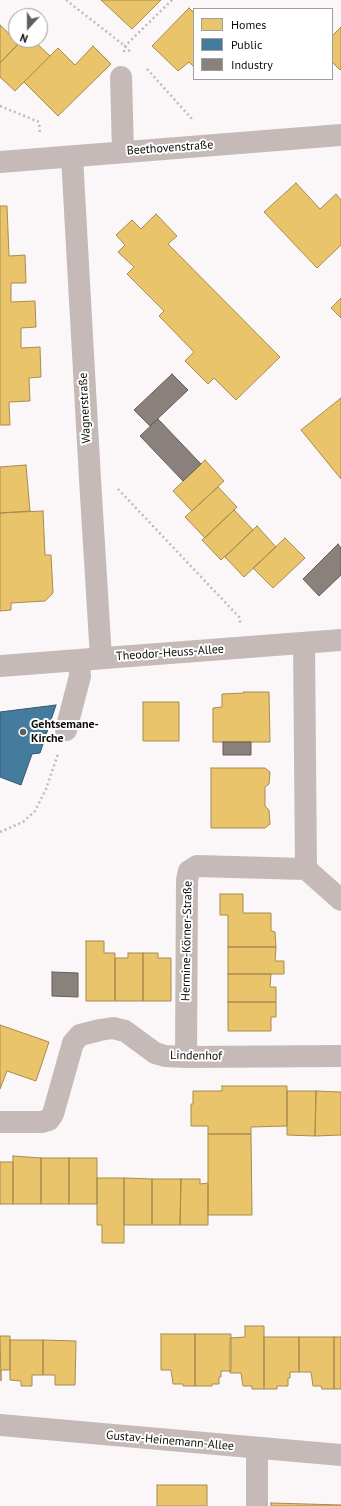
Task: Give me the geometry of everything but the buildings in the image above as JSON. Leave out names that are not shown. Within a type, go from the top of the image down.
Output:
[{"type":"street","points":[[121,77],[123,152]]},
{"type":"street","name":"Beethovenstraße","points":[[0,162],[341,135]]},
{"type":"street","name":"Wagnerstraße","points":[[72,157],[101,658]]},
{"type":"street","name":"Theodor-Heuss-Allee","points":[[0,666],[341,640]]},
{"type":"street","points":[[304,643],[306,870],[341,900]]},
{"type":"street","points":[[66,730],[80,676],[79,660]]},
{"type":"street","name":"Hermine-Körner-Straße","points":[[186,1057],[187,880],[189,871],[197,866],[306,870]]},
{"type":"street","name":"Lindenhof","points":[[0,1122],[41,1122],[49,1120],[53,1114],[73,1043],[80,1035],[100,1030],[113,1028],[125,1031],[155,1053],[165,1056],[341,1056]]},
{"type":"street","name":"Gustav-Heinemann-Allee","points":[[0,1425],[341,1455]]},
{"type":"street","points":[[257,1448],[257,1506]]},
{"type":"path","points":[[121,77],[125,46],[172,0]]},
{"type":"path","points":[[0,106],[39,122],[42,159]]},
{"type":"path","points":[[114,484],[240,618],[241,647]]},
{"type":"path","points":[[0,832],[23,822],[35,811],[46,789],[66,730]]},
{"type":"place","name":"Gehtsemane- Kirche","points":[[23,732]]}]
